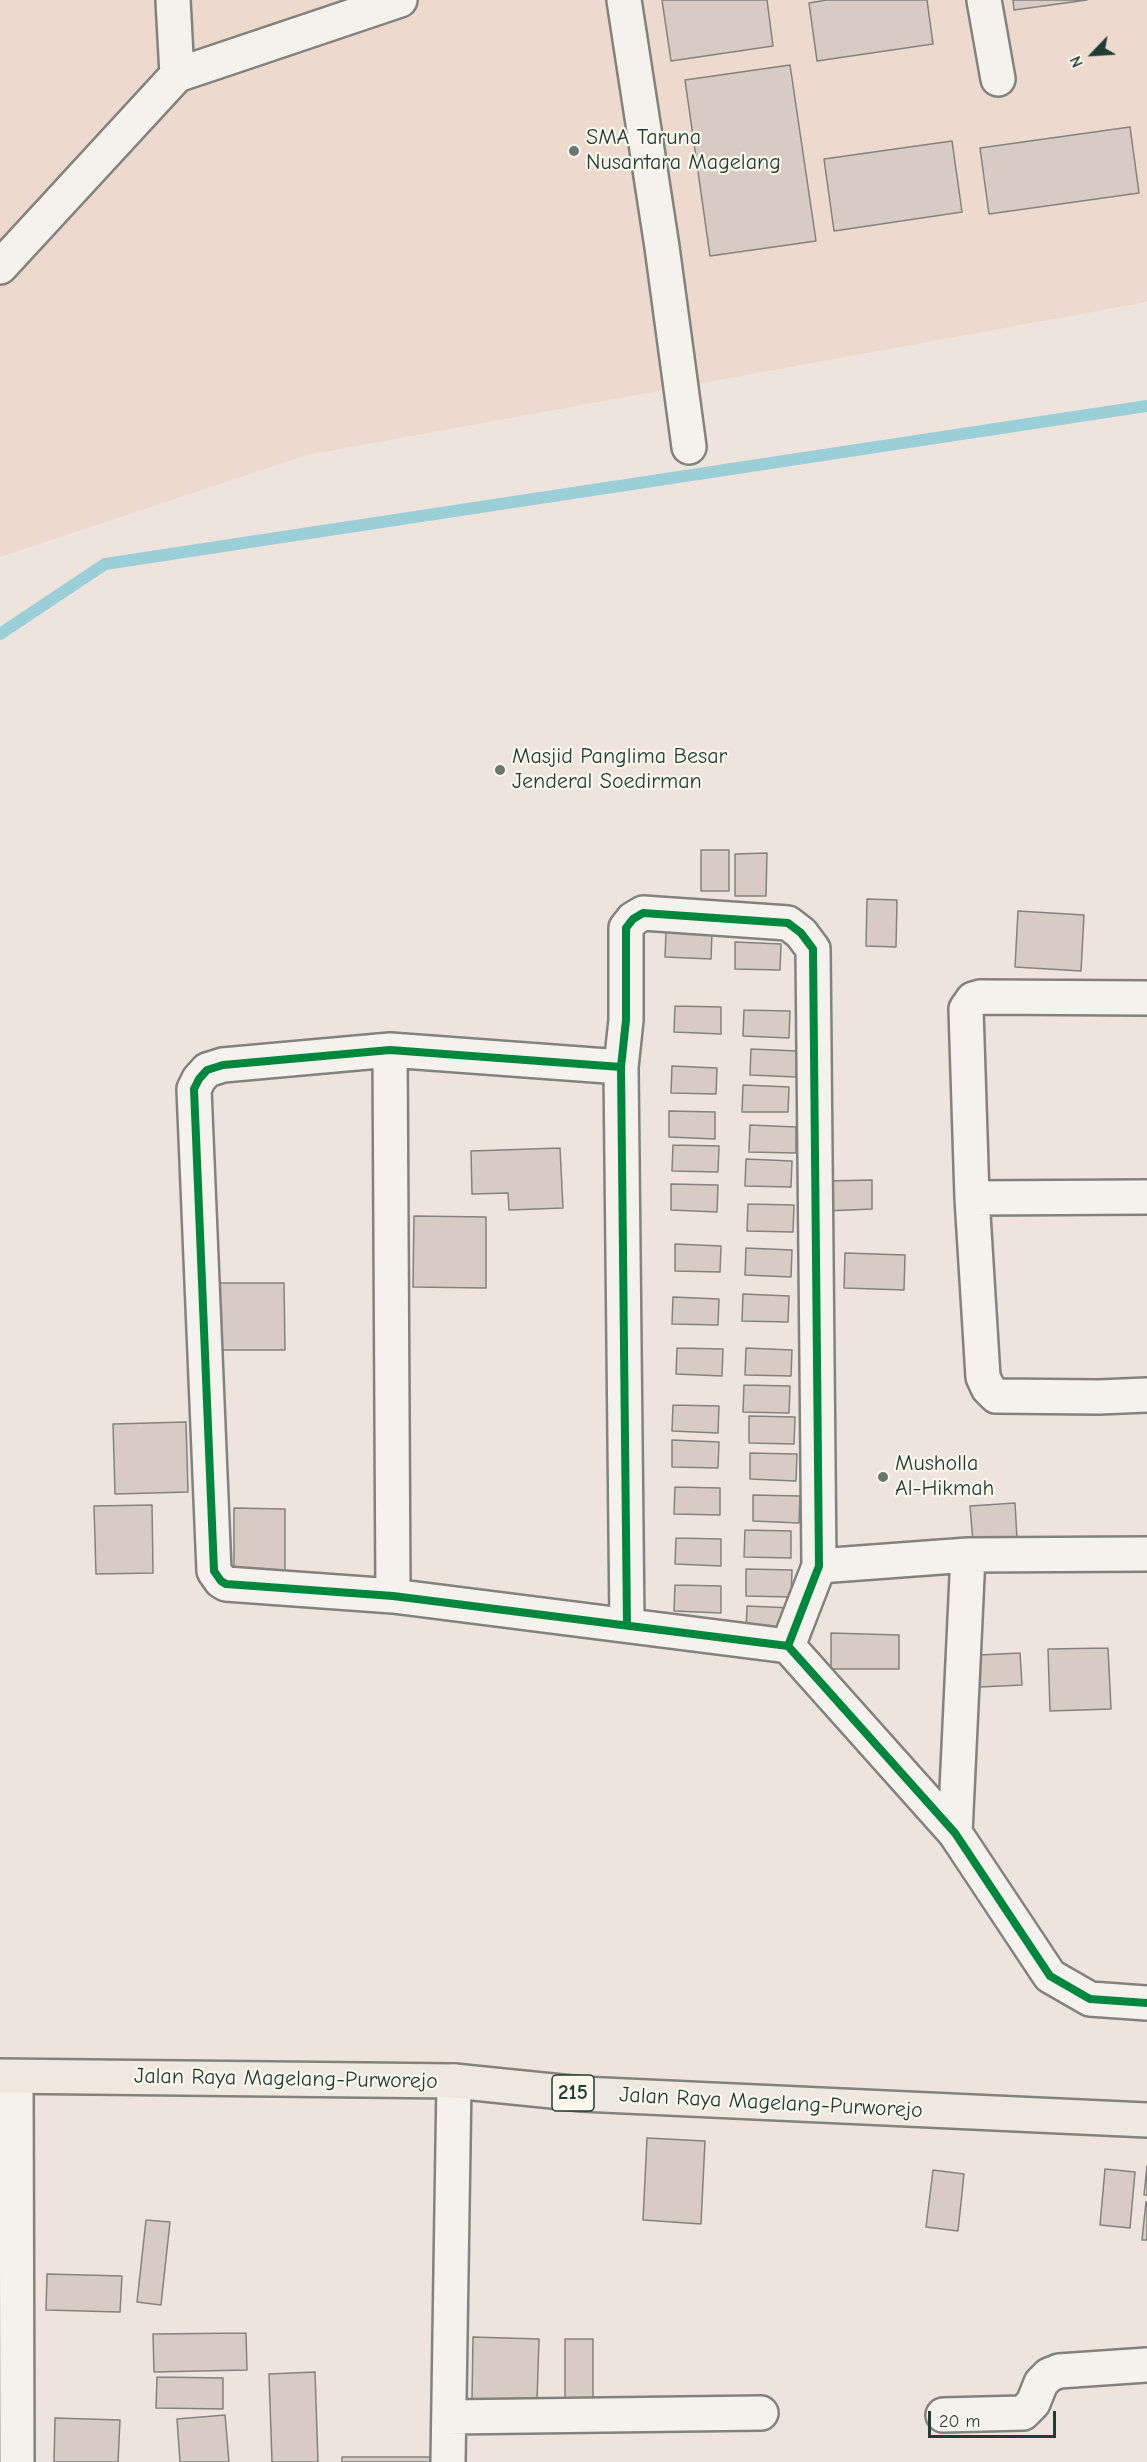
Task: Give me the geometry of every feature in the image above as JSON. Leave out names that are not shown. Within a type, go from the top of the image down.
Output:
[{"type":"main road","name":"Jalan Raya Magelang-Purworejo","points":[[8,2076],[454,2081],[582,2094],[1147,2120]]},
{"type":"street","points":[[173,0],[177,75]]},
{"type":"street","points":[[0,267],[177,75],[400,0]]},
{"type":"street","points":[[624,0],[662,247],[689,447]]},
{"type":"street","points":[[984,0],[998,79]]},
{"type":"street","points":[[627,1624],[621,1067],[626,1020],[626,927],[643,913],[788,923],[801,933],[813,949],[819,1566],[788,1646]]},
{"type":"street","points":[[1147,998],[980,997],[969,1003],[966,1009],[972,1198],[983,1377],[988,1388],[996,1396],[1147,1395]]},
{"type":"street","points":[[390,1050],[393,1596]]},
{"type":"street","points":[[621,1067],[390,1050],[223,1065],[207,1070],[199,1079],[194,1089],[214,1571],[226,1584],[393,1596],[788,1646],[955,1833],[1050,1976],[1090,1999],[1147,2003]]},
{"type":"street","points":[[972,1198],[1147,1197]]},
{"type":"street","points":[[819,1566],[968,1555],[1147,1554]]},
{"type":"street","points":[[955,1833],[968,1555]]},
{"type":"street","points":[[8,2076],[16,2462]]},
{"type":"street","points":[[448,2462],[454,2081]]},
{"type":"street","points":[[943,2415],[1023,2413],[1033,2403],[1041,2383],[1049,2375],[1059,2371],[1147,2365]]},
{"type":"street","points":[[449,2417],[761,2413]]},
{"type":"shaded area","name":"SMA Taruna Nusantara Magelang","points":[[0,0],[1147,0],[1147,302],[307,455],[0,557]]},
{"type":"building","points":[[662,0],[767,0],[773,46],[671,61]]},
{"type":"building","points":[[827,0],[927,0],[933,44],[817,61],[809,3]]},
{"type":"building","points":[[1013,0],[1087,0],[1014,10]]},
{"type":"building","points":[[790,65],[816,241],[710,256],[685,80]]},
{"type":"building","points":[[1130,127],[1139,193],[989,214],[980,148]]},
{"type":"building","points":[[952,141],[962,212],[834,231],[824,159]]},
{"type":"building","points":[[701,850],[729,850],[729,891],[701,891]]},
{"type":"building","points":[[767,853],[766,896],[735,896],[735,854]]},
{"type":"building","points":[[867,899],[897,900],[896,947],[866,946]]},
{"type":"building","points":[[1018,911],[1084,915],[1081,971],[1015,967]]},
{"type":"building","points":[[666,931],[712,932],[711,959],[665,957]]},
{"type":"building","points":[[735,942],[781,944],[780,970],[735,969]]},
{"type":"building","points":[[675,1006],[721,1007],[721,1034],[674,1032]]},
{"type":"building","points":[[744,1010],[790,1011],[789,1038],[743,1036]]},
{"type":"building","points":[[751,1049],[797,1051],[796,1077],[750,1075]]},
{"type":"building","points":[[672,1066],[717,1068],[716,1094],[671,1093]]},
{"type":"building","points":[[743,1085],[789,1087],[788,1112],[742,1112]]},
{"type":"building","points":[[669,1111],[715,1112],[715,1139],[669,1137]]},
{"type":"building","points":[[750,1125],[796,1127],[796,1153],[749,1152]]},
{"type":"building","points":[[673,1145],[719,1146],[718,1172],[672,1171]]},
{"type":"building","points":[[560,1148],[563,1208],[509,1210],[508,1193],[472,1194],[471,1151]]},
{"type":"building","points":[[746,1159],[792,1161],[791,1187],[745,1186]]},
{"type":"building","points":[[872,1180],[872,1209],[826,1211],[825,1181]]},
{"type":"building","points":[[671,1184],[718,1185],[717,1212],[671,1210]]},
{"type":"building","points":[[748,1204],[794,1205],[793,1232],[747,1231]]},
{"type":"building","points":[[414,1216],[486,1217],[486,1288],[413,1287]]},
{"type":"building","points":[[675,1244],[721,1246],[720,1272],[675,1271]]},
{"type":"building","points":[[746,1248],[792,1250],[791,1277],[745,1275]]},
{"type":"building","points":[[845,1253],[905,1255],[904,1290],[844,1288]]},
{"type":"building","points":[[219,1283],[284,1283],[285,1350],[220,1350]]},
{"type":"building","points":[[743,1294],[789,1296],[788,1322],[742,1321]]},
{"type":"building","points":[[673,1297],[719,1299],[718,1325],[672,1324]]},
{"type":"building","points":[[677,1348],[723,1349],[722,1376],[676,1374]]},
{"type":"building","points":[[746,1348],[792,1350],[791,1376],[745,1375]]},
{"type":"building","points":[[744,1385],[790,1386],[789,1413],[743,1412]]},
{"type":"building","points":[[673,1405],[719,1406],[718,1433],[672,1431]]},
{"type":"building","points":[[749,1416],[795,1417],[794,1444],[749,1443]]},
{"type":"building","points":[[186,1422],[188,1492],[115,1494],[113,1424]]},
{"type":"building","points":[[672,1440],[719,1442],[718,1468],[672,1467]]},
{"type":"building","points":[[750,1453],[797,1454],[796,1481],[750,1479]]},
{"type":"building","points":[[675,1487],[720,1488],[720,1515],[674,1514]]},
{"type":"building","points":[[753,1495],[800,1496],[799,1523],[753,1521]]},
{"type":"building","points":[[1015,1503],[1017,1539],[973,1542],[970,1506]]},
{"type":"building","points":[[152,1505],[153,1573],[96,1574],[94,1506]]},
{"type":"building","points":[[234,1508],[285,1509],[285,1572],[234,1572]]},
{"type":"building","points":[[745,1530],[791,1531],[791,1558],[744,1557]]},
{"type":"building","points":[[676,1538],[721,1539],[721,1566],[675,1564]]},
{"type":"building","points":[[746,1569],[792,1570],[791,1597],[746,1596]]},
{"type":"building","points":[[675,1585],[721,1586],[721,1613],[674,1611]]},
{"type":"building","points":[[747,1606],[793,1608],[792,1634],[746,1632]]},
{"type":"building","points":[[831,1633],[899,1635],[899,1669],[831,1669]]},
{"type":"building","points":[[1108,1648],[1111,1709],[1050,1711],[1048,1649]]},
{"type":"building","points":[[1020,1653],[1022,1685],[980,1687],[979,1655]]},
{"type":"building","points":[[647,2138],[705,2141],[701,2224],[643,2220]]},
{"type":"building","points":[[1147,2166],[1147,2195],[1144,2195]]},
{"type":"building","points":[[1105,2169],[1135,2172],[1130,2228],[1100,2225]]},
{"type":"building","points":[[933,2170],[964,2174],[958,2231],[926,2227]]},
{"type":"building","points":[[1146,2202],[1147,2240],[1142,2240]]},
{"type":"building","points":[[146,2220],[170,2222],[161,2305],[137,2302]]},
{"type":"building","points":[[47,2274],[122,2276],[120,2312],[46,2310]]},
{"type":"building","points":[[246,2333],[247,2370],[154,2372],[153,2334]]},
{"type":"building","points":[[473,2337],[539,2339],[537,2401],[472,2399]]},
{"type":"building","points":[[565,2339],[593,2339],[593,2404],[565,2404]]},
{"type":"building","points":[[315,2372],[318,2462],[272,2462],[269,2374]]},
{"type":"building","points":[[157,2377],[223,2378],[223,2409],[156,2408]]},
{"type":"building","points":[[225,2415],[229,2462],[180,2462],[177,2419]]},
{"type":"building","points":[[55,2418],[120,2420],[118,2462],[54,2462]]},
{"type":"building","points":[[342,2457],[430,2457],[430,2462],[342,2462]]},
{"type":"waterway","points":[[0,634],[105,564],[1147,406]]},
{"type":"cycle path","points":[[627,1625],[621,1067],[626,1020],[626,928],[633,919],[643,913],[788,923],[801,933],[813,949],[819,1566],[788,1646],[955,1833],[1050,1976],[1090,1999],[1147,2003]]},
{"type":"cycle path","points":[[621,1067],[390,1050],[223,1065],[207,1070],[199,1079],[194,1089],[214,1571],[226,1584],[393,1596],[788,1646]]},
{"type":"place","name":"SMA Taruna Nusantara Magelang","points":[[574,151]]},
{"type":"place","name":"Masjid Panglima Besar Jenderal Soedirman","points":[[500,770]]},
{"type":"place","name":"Musholla Al-Hikmah","points":[[883,1477]]}]
